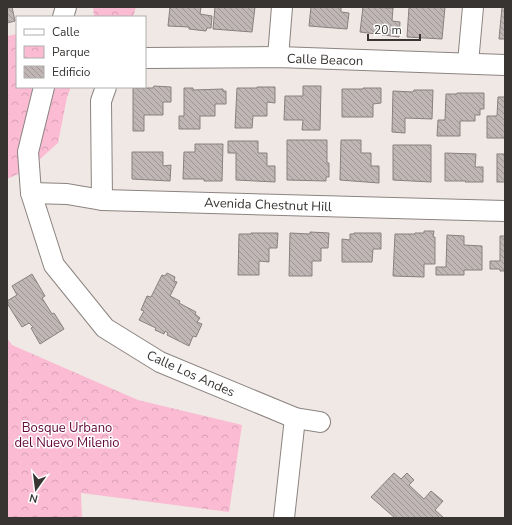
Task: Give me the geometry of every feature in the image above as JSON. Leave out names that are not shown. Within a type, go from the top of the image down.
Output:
[{"type":"street","points":[[278,58],[282,7]]},
{"type":"street","points":[[468,63],[473,7]]},
{"type":"street","name":"Calle Beacon","points":[[146,58],[278,58],[505,65]]},
{"type":"street","name":"Calle Los Andes","points":[[44,88],[28,152],[31,193],[54,264],[105,328],[160,362],[295,418],[320,422]]},
{"type":"street","points":[[102,200],[102,101],[106,88]]},
{"type":"street","name":"Avenida Chestnut Hill","points":[[31,193],[67,194],[102,200],[505,211]]},
{"type":"street","points":[[284,518],[295,418]]},
{"type":"green space","points":[[93,7],[136,7],[133,16],[94,16]]},
{"type":"green space","points":[[16,34],[16,88],[71,88],[67,97],[58,143],[29,169],[7,179],[7,36]]},
{"type":"green space","name":"Bosque Urbano del Nuevo Milenio","points":[[7,338],[12,345],[138,400],[242,425],[229,512],[81,493],[82,518],[7,518]]},
{"type":"building","points":[[7,7],[12,7],[15,21],[7,23]]},
{"type":"building","points":[[170,7],[201,7],[200,14],[212,16],[211,28],[207,28],[206,31],[189,29],[189,27],[168,26]]},
{"type":"building","points":[[215,7],[255,7],[252,32],[213,29]]},
{"type":"building","points":[[311,7],[341,7],[341,12],[349,13],[347,29],[309,26]]},
{"type":"building","points":[[363,7],[393,8],[392,21],[400,22],[399,37],[360,32]]},
{"type":"building","points":[[409,7],[445,7],[442,39],[407,37]]},
{"type":"building","points":[[502,7],[505,7],[505,39],[499,39]]},
{"type":"building","points":[[154,86],[171,87],[171,102],[163,102],[163,115],[144,115],[144,131],[133,131],[133,88],[153,88]]},
{"type":"building","points":[[303,86],[321,86],[320,130],[302,130],[303,120],[284,120],[285,96],[303,96]]},
{"type":"building","points":[[275,87],[275,103],[267,102],[267,116],[253,116],[252,128],[235,128],[237,88]]},
{"type":"building","points":[[184,88],[193,88],[193,90],[223,89],[223,91],[226,91],[226,104],[215,104],[215,116],[200,116],[200,129],[179,129],[179,116],[184,116]]},
{"type":"building","points":[[381,88],[381,103],[373,104],[373,117],[342,117],[342,89]]},
{"type":"building","points":[[414,90],[433,90],[432,119],[405,118],[405,133],[392,132],[393,91],[413,92]]},
{"type":"building","points":[[484,93],[484,109],[480,109],[480,115],[475,115],[475,121],[460,121],[460,136],[437,136],[438,120],[445,120],[446,94]]},
{"type":"building","points":[[498,97],[505,97],[505,138],[487,138],[487,116],[497,116]]},
{"type":"building","points":[[287,140],[327,140],[327,163],[329,163],[329,177],[326,177],[326,181],[287,180]]},
{"type":"building","points":[[341,140],[361,140],[361,153],[371,153],[371,166],[379,166],[379,183],[340,180]]},
{"type":"building","points":[[228,141],[258,141],[258,153],[267,153],[267,166],[275,166],[275,182],[236,180],[236,153],[228,153]]},
{"type":"building","points":[[195,144],[223,144],[222,181],[183,179],[184,152],[195,152]]},
{"type":"building","points":[[393,145],[431,145],[431,182],[393,180]]},
{"type":"building","points":[[132,152],[163,152],[163,166],[171,165],[170,181],[132,179]]},
{"type":"building","points":[[445,153],[476,154],[475,167],[483,167],[483,182],[445,181]]},
{"type":"building","points":[[497,154],[505,154],[505,182],[497,182]]},
{"type":"building","points":[[424,231],[434,231],[435,264],[424,264],[424,277],[393,276],[395,234],[415,234],[424,233]]},
{"type":"building","points":[[310,232],[329,233],[328,248],[321,248],[321,261],[312,261],[312,276],[289,276],[290,233],[310,234]]},
{"type":"building","points":[[278,233],[277,248],[269,248],[269,262],[259,261],[259,275],[238,275],[239,234]]},
{"type":"building","points":[[381,233],[381,249],[373,249],[372,262],[342,262],[342,239],[350,240],[350,234]]},
{"type":"building","points":[[447,235],[464,236],[464,245],[482,246],[482,270],[464,270],[464,275],[436,275],[436,267],[446,267]]},
{"type":"building","points":[[500,236],[505,236],[505,271],[500,271],[500,269],[490,269],[490,261],[500,261]]},
{"type":"building","points":[[167,273],[175,277],[174,281],[177,282],[170,296],[180,301],[179,303],[196,312],[195,314],[200,318],[197,322],[202,324],[196,337],[193,336],[189,346],[167,335],[168,333],[165,331],[164,334],[155,330],[156,328],[139,320],[144,311],[141,310],[147,296],[151,297],[162,275],[165,276]]},
{"type":"building","points":[[32,274],[45,296],[42,298],[64,329],[40,344],[31,328],[33,327],[29,323],[22,327],[7,303],[7,301],[17,295],[12,286]]},
{"type":"building","points":[[394,473],[401,479],[407,473],[414,480],[409,485],[424,499],[431,491],[443,501],[435,510],[444,518],[395,518],[371,497]]}]
